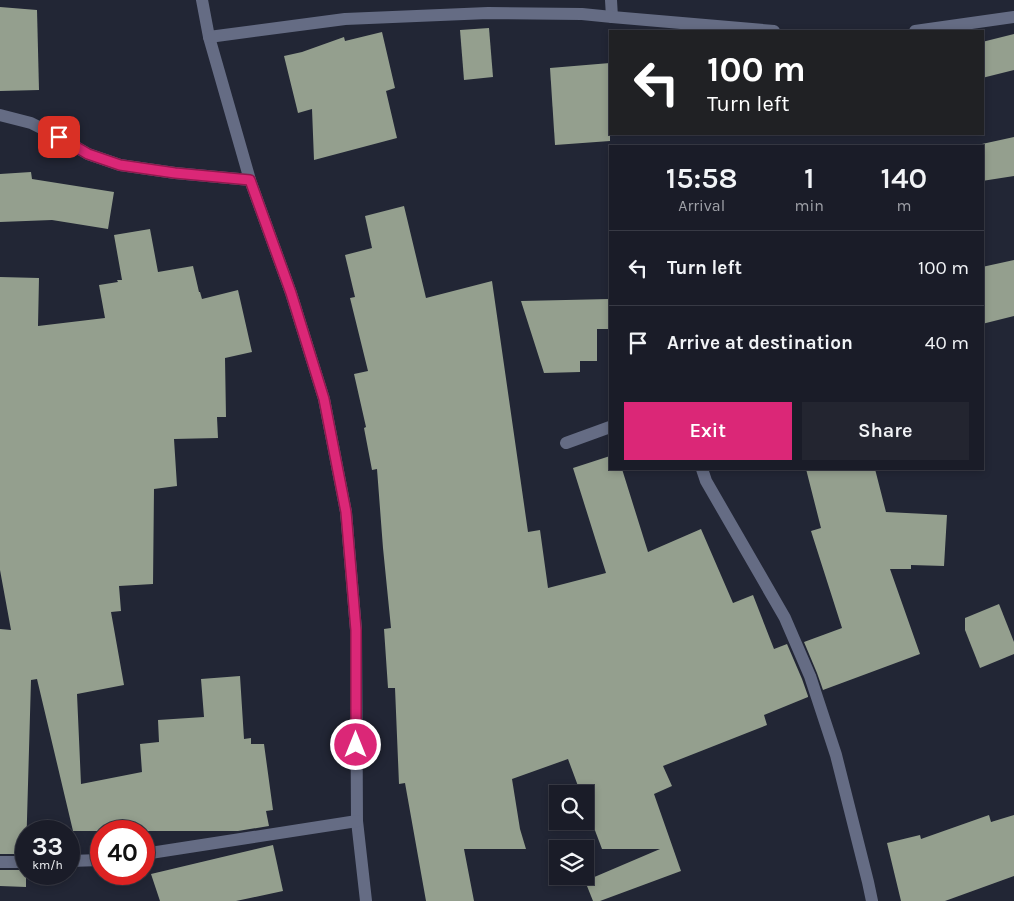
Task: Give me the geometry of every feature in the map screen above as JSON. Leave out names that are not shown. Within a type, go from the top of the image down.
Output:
[{"type":"street","points":[[202,0],[209,37],[250,180],[291,293],[324,399],[346,512],[356,630],[356,821],[366,901]]},
{"type":"street","points":[[611,0],[612,17]]},
{"type":"street","points":[[209,37],[345,18],[488,13],[582,14],[762,30]]},
{"type":"street","points":[[922,30],[1014,17]]},
{"type":"street","points":[[0,115],[31,123],[88,154],[120,165],[175,173],[250,180]]},
{"type":"street","points":[[566,443],[609,427]]},
{"type":"street","points":[[702,470],[706,481],[785,618],[810,676],[836,755],[872,901]]},
{"type":"street","points":[[155,852],[356,821]]},
{"type":"street","points":[[0,862],[15,862]]},
{"type":"building","points":[[0,7],[37,10],[39,90],[0,91]]},
{"type":"building","points":[[489,28],[493,77],[464,80],[460,30]]},
{"type":"building","points":[[382,32],[395,88],[386,91],[397,138],[314,160],[312,109],[298,113],[284,56],[302,52],[344,37],[345,41]]},
{"type":"building","points":[[1014,34],[1014,70],[984,78],[984,42]]},
{"type":"building","points":[[609,63],[610,141],[555,145],[550,68]]},
{"type":"building","points":[[1014,137],[1014,176],[984,181],[984,145],[982,144]]},
{"type":"building","points":[[31,172],[32,179],[114,192],[108,229],[52,220],[0,222],[0,174]]},
{"type":"building","points":[[404,206],[426,298],[492,281],[528,532],[540,530],[548,588],[606,573],[573,468],[609,456],[609,470],[622,470],[648,552],[701,529],[733,603],[753,595],[774,649],[787,644],[808,697],[764,715],[767,725],[663,766],[672,786],[654,794],[681,871],[600,901],[593,901],[587,885],[594,885],[594,877],[660,849],[602,849],[594,828],[594,785],[578,785],[568,759],[512,779],[520,829],[526,849],[464,849],[474,901],[426,901],[405,783],[399,784],[395,688],[388,688],[384,629],[391,628],[377,469],[372,470],[364,428],[366,427],[354,374],[368,371],[350,298],[355,297],[345,255],[372,248],[365,216]]},
{"type":"building","points":[[150,229],[158,272],[193,266],[202,299],[238,290],[252,352],[225,358],[226,417],[217,417],[218,438],[174,439],[177,486],[154,489],[153,584],[119,586],[121,611],[111,612],[124,685],[77,694],[81,784],[142,772],[140,744],[159,742],[158,720],[204,717],[201,679],[240,676],[244,739],[251,738],[251,744],[264,744],[273,810],[266,811],[269,826],[238,831],[155,831],[155,820],[90,820],[90,831],[80,831],[80,820],[70,820],[37,679],[31,680],[27,820],[15,820],[15,854],[0,854],[0,629],[11,630],[0,570],[0,277],[39,278],[38,326],[105,318],[99,285],[122,280],[114,235]]},
{"type":"building","points":[[1014,260],[1014,316],[984,324],[984,267]]},
{"type":"building","points":[[609,299],[609,329],[597,329],[597,361],[580,361],[580,372],[544,373],[521,301]]},
{"type":"building","points":[[806,470],[875,470],[886,512],[947,515],[944,566],[911,565],[911,569],[890,569],[920,654],[823,690],[804,642],[842,628],[811,531],[821,528]]},
{"type":"building","points":[[999,604],[1014,642],[1014,654],[980,668],[965,630],[965,618]]},
{"type":"building","points":[[989,815],[991,822],[1014,815],[1014,876],[945,901],[901,901],[887,843],[920,835],[921,839]]},
{"type":"building","points":[[273,845],[283,891],[236,901],[160,901],[155,885],[155,873]]},
{"type":"building","points":[[0,870],[15,870],[15,885],[26,885],[26,887],[0,886]]},
{"type":"route","points":[[59,137],[88,154],[120,165],[175,173],[250,180],[291,293],[324,399],[346,512],[356,630],[356,745]]}]
